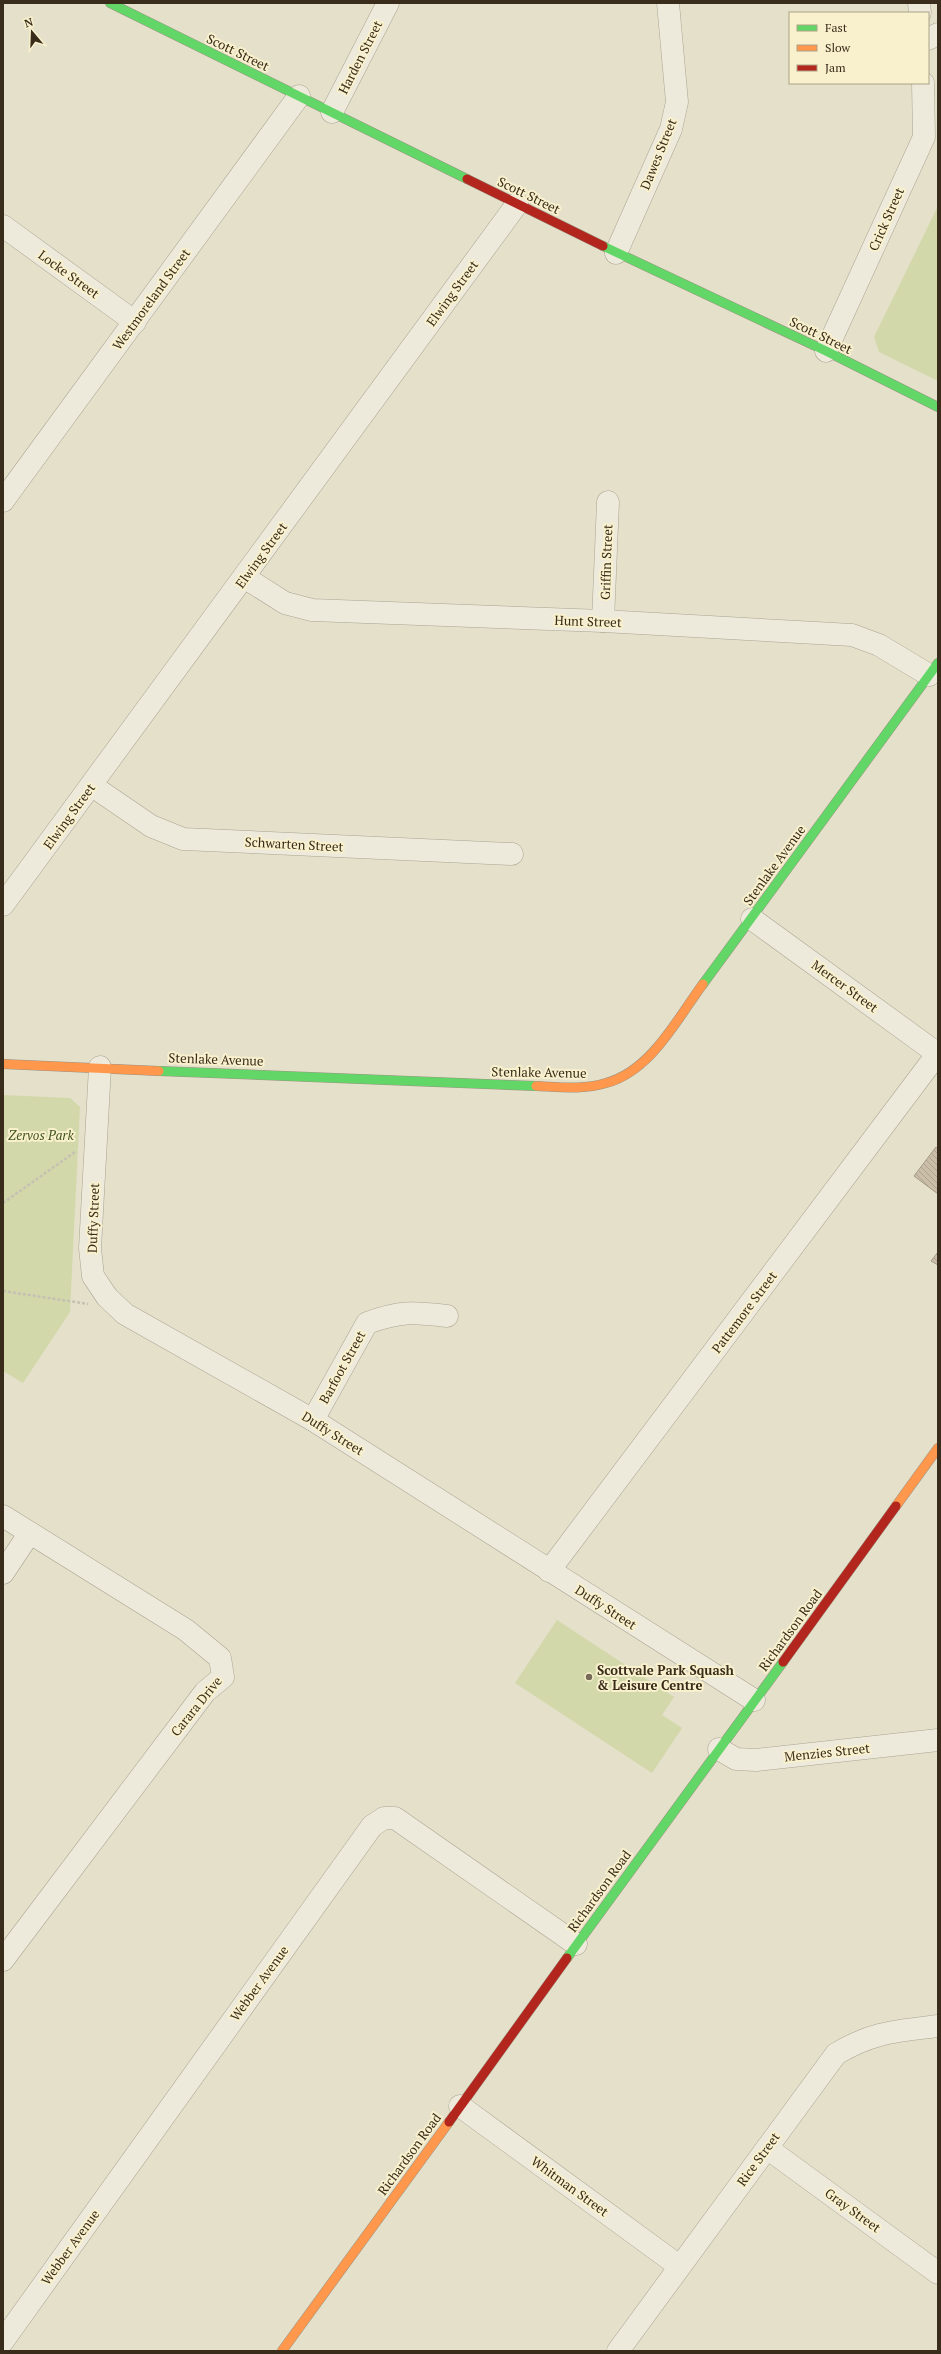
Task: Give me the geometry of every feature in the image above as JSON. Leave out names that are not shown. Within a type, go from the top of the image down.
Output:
[{"type":"street","name":"Scott Street","points":[[110,3],[616,253],[826,351],[938,407]]},
{"type":"street","name":"Harden Street","points":[[332,112],[388,3]]},
{"type":"street","name":"Dawes Street","points":[[616,253],[671,129],[677,102],[668,3]]},
{"type":"street","points":[[929,39],[938,34]]},
{"type":"street","name":"Crick Street","points":[[826,351],[924,137],[923,84]]},
{"type":"street","name":"Westmoreland Street","points":[[3,501],[299,96]]},
{"type":"street","name":"Elwing Street","points":[[3,905],[517,204]]},
{"type":"street","name":"Locke Street","points":[[3,226],[135,322]]},
{"type":"street","name":"Griffin Street","points":[[603,621],[608,502]]},
{"type":"street","name":"Hunt Street","points":[[244,577],[285,603],[312,610],[603,621],[852,635],[934,669]]},
{"type":"street","name":"Stenlake Avenue","points":[[3,1064],[575,1088],[598,1086],[629,1076],[649,1058],[934,669]]},
{"type":"street","name":"Schwarten Street","points":[[91,785],[151,826],[183,838],[512,854]]},
{"type":"street","name":"Mercer Street","points":[[752,919],[938,1054]]},
{"type":"street","name":"Pattemore Street","points":[[549,1570],[938,1054]]},
{"type":"street","name":"Duffy Street","points":[[100,1067],[90,1248],[93,1276],[107,1297],[125,1314],[313,1420],[754,1700]]},
{"type":"street","name":"Barfoot Street","points":[[313,1420],[367,1323],[392,1314],[415,1312],[446,1316]]},
{"type":"street","name":"Richardson Road","points":[[282,2351],[576,1944],[938,1448]]},
{"type":"street","name":"Carara Drive","points":[[3,1516],[186,1630],[220,1658],[223,1677],[204,1692],[3,1960]]},
{"type":"street","points":[[3,1573],[30,1534]]},
{"type":"street","name":"Menzies Street","points":[[719,1749],[736,1758],[756,1760],[938,1740]]},
{"type":"street","name":"Webber Avenue","points":[[3,2341],[372,1826],[384,1818],[395,1818],[576,1944]]},
{"type":"street","name":"Rice Street","points":[[618,2351],[836,2054],[856,2042],[875,2034],[938,2026]]},
{"type":"street","name":"Whitman Street","points":[[460,2106],[679,2266]]},
{"type":"street","name":"Gray Street","points":[[767,2148],[938,2273]]},
{"type":"path","points":[[3,1203],[96,1140]]},
{"type":"path","points":[[3,1291],[86,1305],[107,1297]]},
{"type":"green space","points":[[938,206],[938,381],[879,352],[874,337]]},
{"type":"green space","name":"Zervos Park","points":[[3,1095],[70,1098],[80,1107],[70,1312],[23,1383],[3,1371]]},
{"type":"green space","points":[[557,1620],[674,1697],[662,1715],[682,1728],[652,1773],[515,1683]]},
{"type":"building","points":[[936,1147],[938,1149],[938,1194],[914,1176]]},
{"type":"building","points":[[938,1252],[938,1265],[931,1261]]},
{"type":"traffic: fast","points":[[110,3],[467,179]]},
{"type":"traffic: fast","points":[[603,246],[826,351],[938,407]]},
{"type":"traffic: fast","points":[[703,984],[938,663]]},
{"type":"traffic: fast","points":[[159,1071],[536,1086]]},
{"type":"traffic: fast","points":[[567,1958],[783,1662]]},
{"type":"traffic: slow","points":[[536,1086],[571,1088],[589,1087],[622,1077],[650,1056],[673,1028],[703,984]]},
{"type":"traffic: slow","points":[[3,1064],[159,1071]]},
{"type":"traffic: slow","points":[[896,1506],[938,1448]]},
{"type":"traffic: slow","points":[[282,2351],[449,2122]]},
{"type":"traffic: jam","points":[[467,179],[603,246]]},
{"type":"traffic: jam","points":[[783,1662],[896,1506]]},
{"type":"traffic: jam","points":[[449,2122],[567,1958]]},
{"type":"place","name":"Scottvale Park Squash & Leisure Centre","points":[[589,1677]]}]
